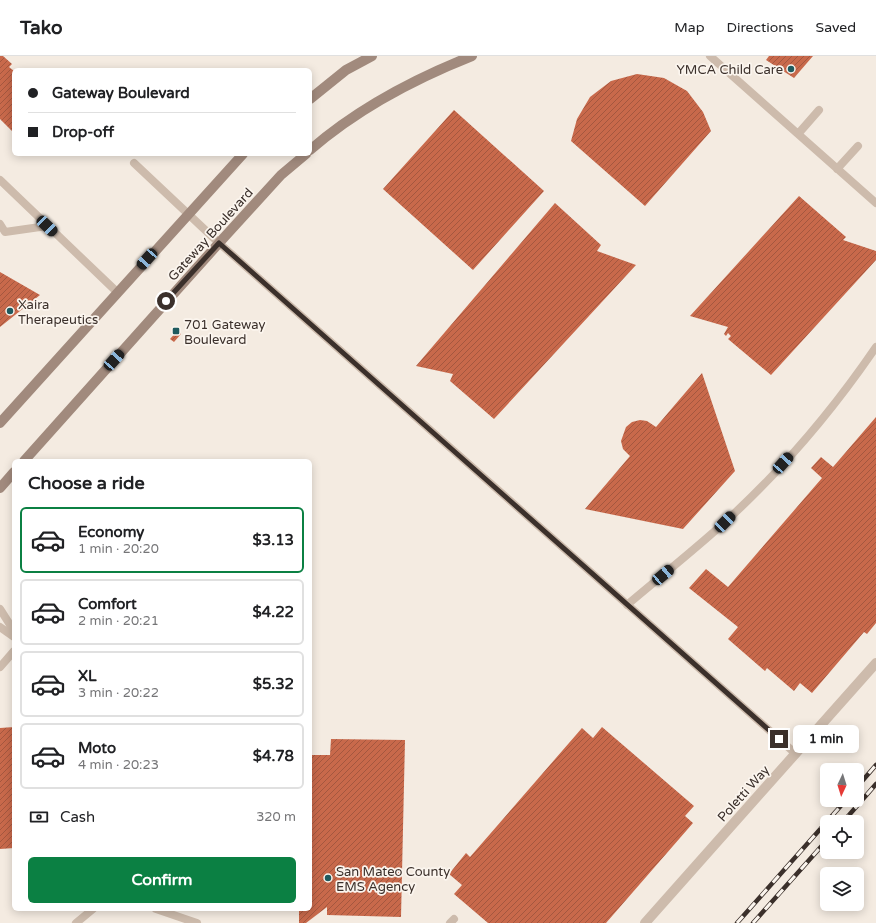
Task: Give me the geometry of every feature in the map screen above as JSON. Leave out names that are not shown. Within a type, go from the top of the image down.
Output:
[{"type":"main road","points":[[312,97],[346,70],[372,56]]},
{"type":"main road","points":[[312,149],[369,106],[417,80],[472,56]]},
{"type":"main road","points":[[0,423],[187,214],[241,156]]},
{"type":"main road","name":"Gateway Boulevard","points":[[26,459],[219,243],[281,176],[304,156]]},
{"type":"main road","points":[[0,488],[12,474]]},
{"type":"street","name":"Poletti Way","points":[[646,923],[876,663]]},
{"type":"lane","points":[[710,56],[876,203]]},
{"type":"lane","points":[[798,134],[820,110]]},
{"type":"lane","points":[[837,169],[858,146]]},
{"type":"lane","points":[[134,163],[219,243],[796,754]]},
{"type":"lane","points":[[0,180],[117,292]]},
{"type":"lane","points":[[0,224],[5,232],[47,226]]},
{"type":"lane","points":[[627,604],[725,522],[764,484],[835,402],[876,347]]},
{"type":"lane","points":[[0,609],[12,628]]},
{"type":"lane","points":[[0,627],[12,636]]},
{"type":"lane","points":[[0,667],[12,653]]},
{"type":"lane","points":[[76,923],[91,911]]},
{"type":"lane","points":[[162,911],[197,923]]},
{"type":"building","points":[[0,56],[3,56],[12,64],[9,67],[12,69],[12,131],[0,119]]},
{"type":"building","name":"YMCA Child Care","points":[[769,56],[813,56],[794,78],[766,60]]},
{"type":"building","points":[[637,74],[664,78],[687,91],[703,112],[711,131],[645,206],[571,141],[577,119],[590,97],[611,81]]},
{"type":"building","points":[[454,110],[544,191],[473,270],[383,189]]},
{"type":"building","points":[[799,196],[846,237],[843,240],[876,251],[876,260],[771,375],[728,339],[731,336],[728,333],[726,336],[724,334],[728,327],[690,316]]},
{"type":"building","points":[[555,203],[601,245],[597,251],[636,265],[494,419],[450,381],[453,374],[416,366]]},
{"type":"building","name":"Xaira Therapeutics","points":[[0,272],[40,295],[0,327]]},
{"type":"building","points":[[178,330],[181,334],[174,342],[170,339]]},
{"type":"building","points":[[702,373],[735,471],[683,529],[585,509],[630,456],[623,449],[621,441],[626,427],[632,422],[640,420],[647,421],[656,427]]},
{"type":"building","points":[[876,417],[876,623],[867,634],[864,632],[812,693],[800,683],[794,691],[767,668],[765,671],[728,639],[738,627],[689,588],[706,569],[728,587],[822,478],[811,468],[821,457],[833,467]]},
{"type":"building","points":[[12,727],[12,848],[0,849],[0,728]]},
{"type":"building","points":[[602,727],[694,806],[685,816],[693,823],[606,923],[488,923],[454,894],[462,885],[449,874],[466,853],[470,857],[582,728],[593,738]]},
{"type":"building","points":[[331,739],[405,740],[401,917],[327,915],[327,907],[306,923],[299,923],[299,911],[312,911],[312,755],[330,755]]},
{"type":"railway","points":[[864,779],[876,765]]},
{"type":"railway","points":[[849,815],[876,784]]},
{"type":"railway","points":[[737,923],[840,807]]},
{"type":"railway","points":[[753,923],[820,848]]},
{"type":"place","name":"YMCA Child Care","points":[[791,69]]},
{"type":"place","name":"Xaira Therapeutics","points":[[10,311]]},
{"type":"place","name":"701 Gateway Boulevard","points":[[176,331]]},
{"type":"place","name":"San Mateo County EMS Agency","points":[[328,878]]},
{"type":"route","points":[[166,301],[219,243],[779,739]]}]
